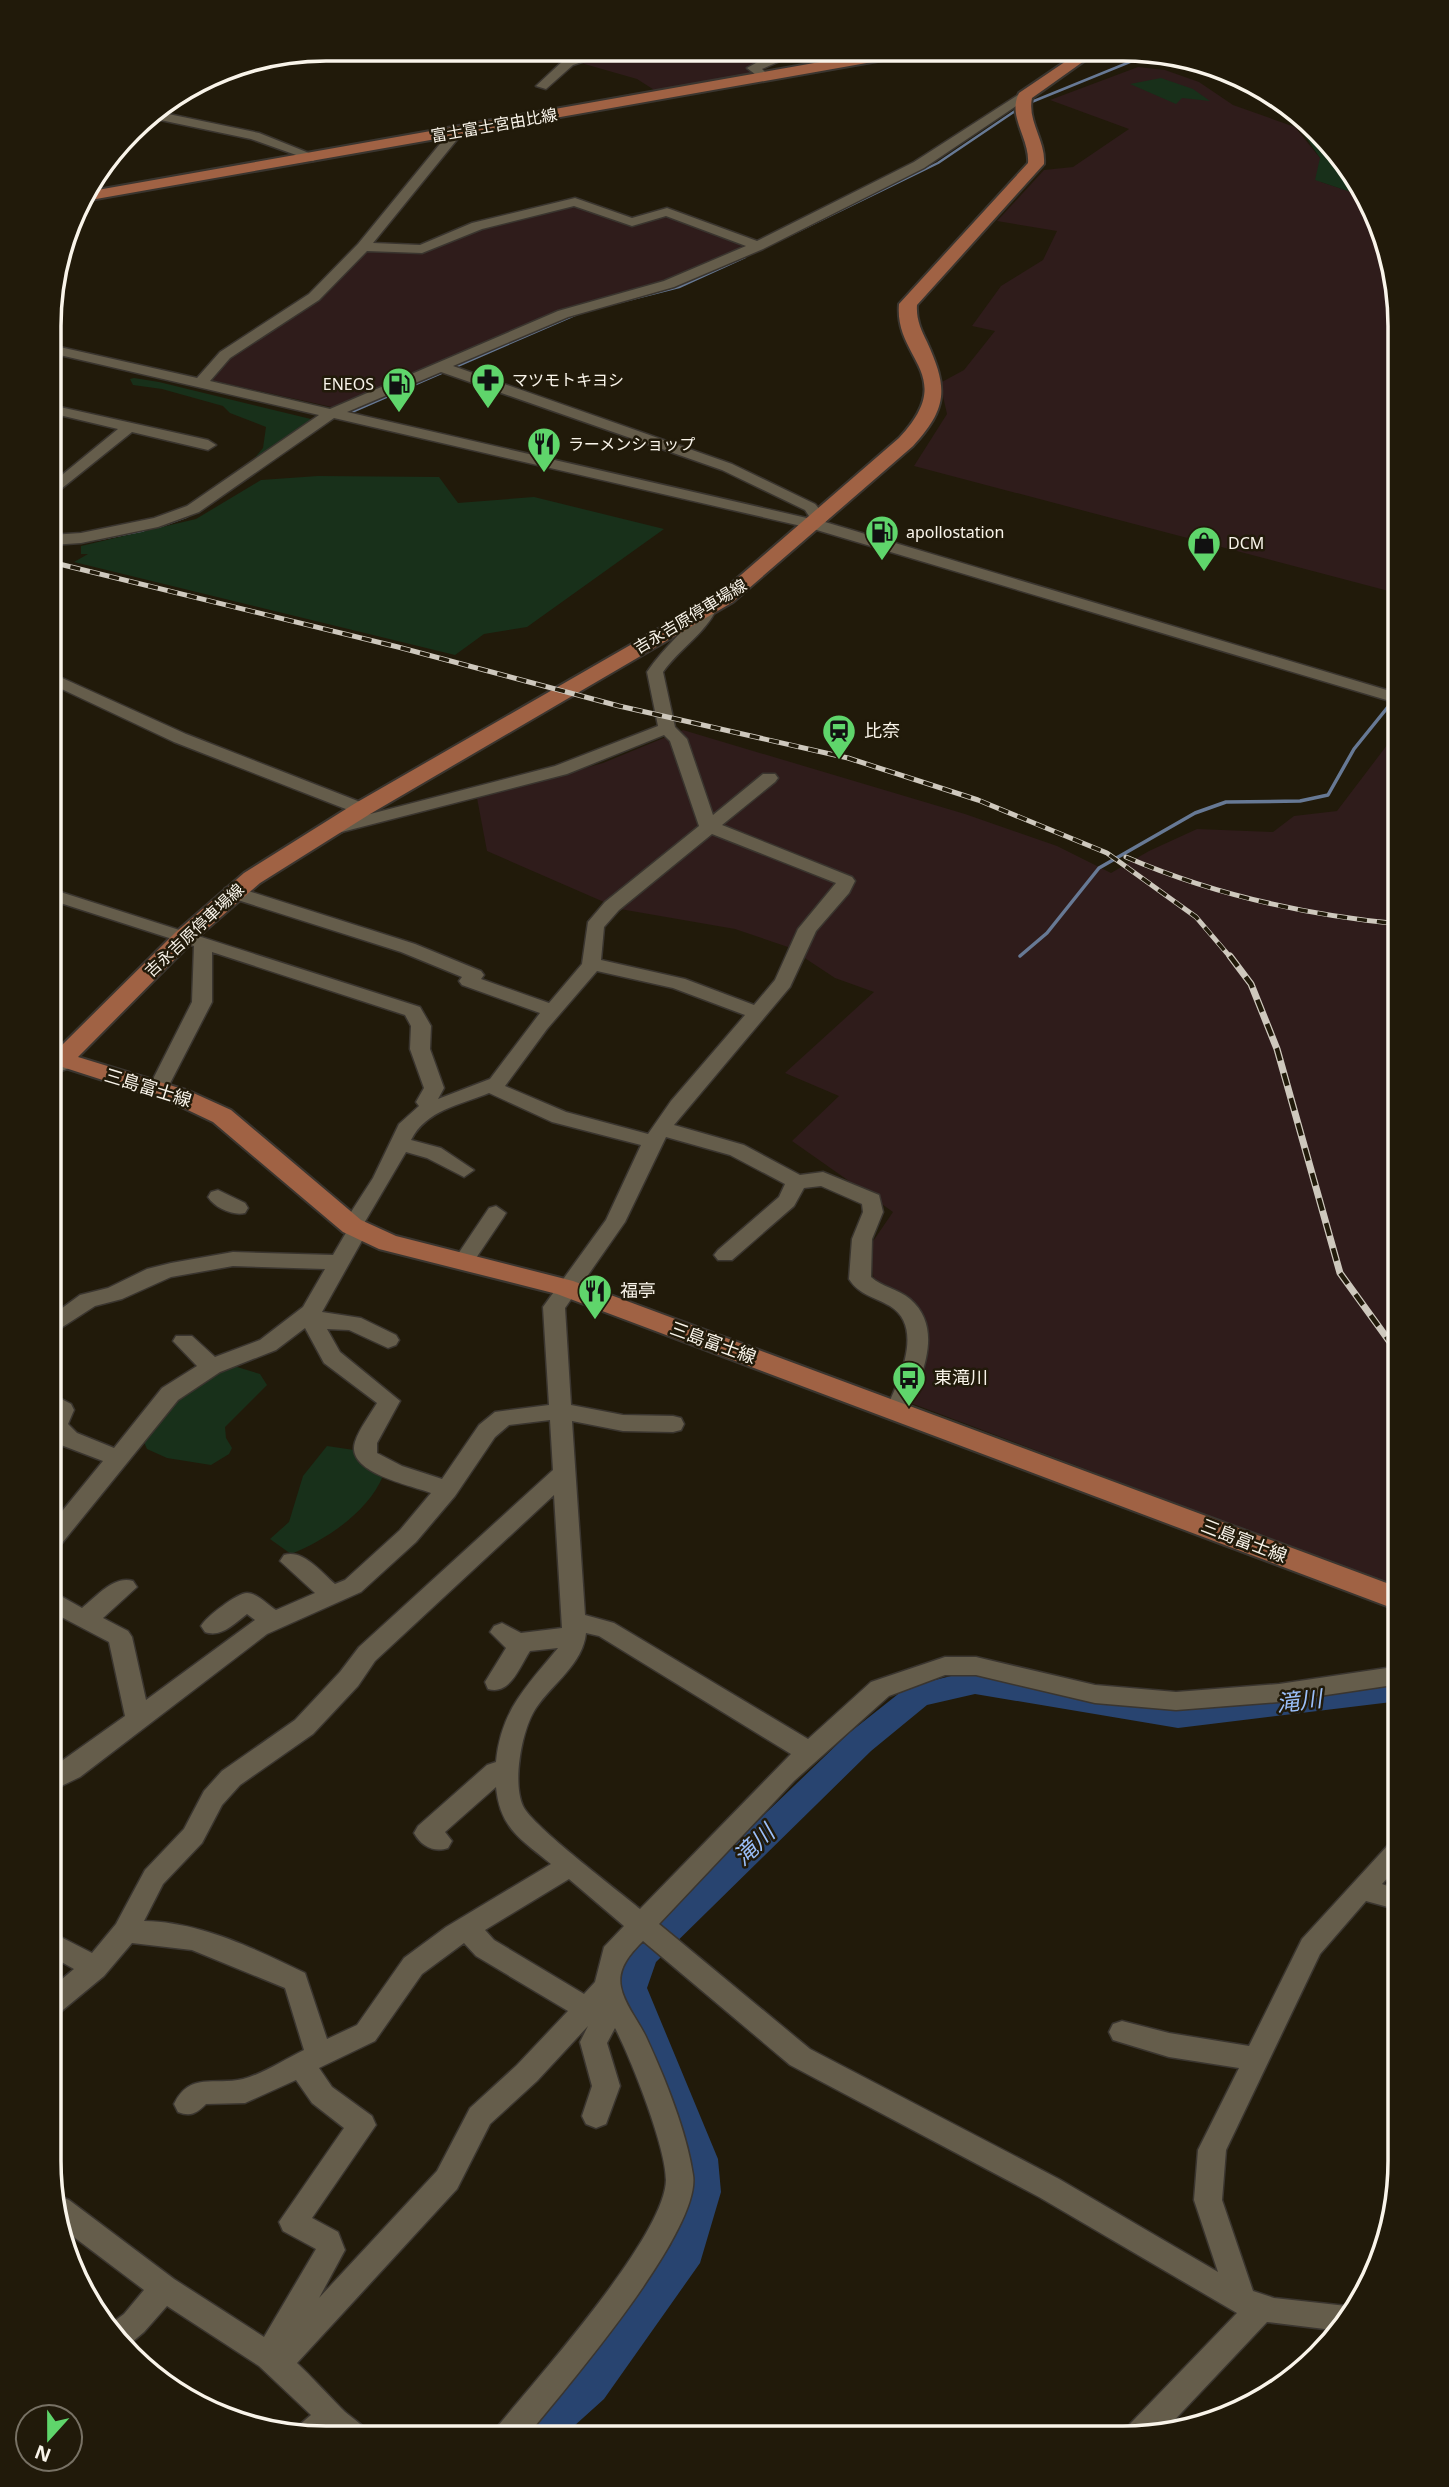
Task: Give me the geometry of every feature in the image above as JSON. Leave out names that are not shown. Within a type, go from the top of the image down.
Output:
[{"type":"main road","name":"富士富士宮由比線","points":[[96,195],[851,61]]},
{"type":"main road","points":[[1025,96],[1076,61]]},
{"type":"main road","name":"吉永吉原停車場線","points":[[61,1058],[193,941],[232,892],[362,809],[709,608],[750,580],[906,442],[926,419],[935,384],[933,373],[909,319],[908,304],[1036,164],[1038,156],[1023,113],[1025,96]]},
{"type":"main road","name":"三島富士線","points":[[61,1062],[201,1104],[222,1116],[356,1228],[388,1243],[567,1289],[1388,1596]]},
{"type":"street","points":[[542,86],[572,61]]},
{"type":"street","points":[[764,77],[753,68],[769,61]]},
{"type":"street","points":[[61,539],[81,538],[171,519],[193,509],[330,414],[563,314],[670,284],[758,246],[919,165],[1025,96]]},
{"type":"street","points":[[164,117],[254,136],[313,157]]},
{"type":"street","points":[[199,385],[225,355],[314,297],[363,247],[458,131]]},
{"type":"street","points":[[363,247],[422,249],[477,226],[575,202],[632,222],[667,212],[758,246]]},
{"type":"street","points":[[61,351],[199,385],[817,522],[1388,695]]},
{"type":"street","points":[[441,367],[727,467],[810,507],[817,522]]},
{"type":"street","points":[[61,411],[208,445]]},
{"type":"street","points":[[61,484],[129,427]]},
{"type":"street","points":[[709,608],[705,617],[670,650],[655,672],[667,728],[678,739],[708,826],[846,881],[843,889],[807,929],[783,983],[691,1087],[657,1136],[615,1222],[554,1307],[562,1474],[567,1493],[574,1629],[569,1652],[527,1702],[511,1733],[508,1774],[511,1810],[530,1832],[569,1866],[800,2057],[1049,2188],[1252,2304],[1337,2317]]},
{"type":"street","points":[[61,683],[180,738],[362,809]]},
{"type":"street","points":[[330,830],[561,770],[667,728]]},
{"type":"street","points":[[61,1528],[170,1394],[212,1367],[268,1345],[313,1316],[409,1124],[431,1108],[491,1087],[552,1011],[583,978],[591,964],[595,926],[612,906],[769,778]]},
{"type":"street","points":[[232,892],[408,948],[474,975],[469,981],[552,1011]]},
{"type":"street","points":[[61,897],[414,1011],[421,1026],[420,1049],[435,1088],[426,1102],[431,1108]]},
{"type":"street","points":[[158,1089],[202,1002],[193,941]]},
{"type":"street","points":[[591,964],[678,983],[755,1012]]},
{"type":"street","points":[[491,1087],[559,1117],[657,1136],[684,1133],[737,1150],[797,1182],[823,1179],[872,1200],[873,1212],[862,1239],[860,1279],[903,1305],[915,1320],[916,1360],[896,1412]]},
{"type":"street","points":[[399,1143],[434,1153],[464,1170]]},
{"type":"street","points":[[725,1255],[787,1201],[797,1182]]},
{"type":"street","points":[[218,1197],[238,1208]]},
{"type":"street","points":[[463,1262],[496,1213]]},
{"type":"street","points":[[61,1320],[88,1300],[114,1294],[155,1274],[172,1270],[233,1259],[338,1262]]},
{"type":"street","points":[[313,1316],[353,1323],[388,1340]]},
{"type":"street","points":[[313,1316],[320,1342],[334,1361],[349,1375],[374,1389],[389,1402],[366,1443],[365,1456],[383,1469],[416,1477],[447,1490]]},
{"type":"street","points":[[184,1341],[212,1367]]},
{"type":"street","points":[[61,1776],[259,1628],[353,1586],[408,1536],[447,1490],[487,1431],[503,1418],[561,1411],[623,1423],[673,1423]]},
{"type":"street","points":[[61,1430],[69,1439],[117,1458]]},
{"type":"street","points":[[61,1996],[95,1968],[125,1932],[154,1877],[193,1836],[213,1798],[231,1778],[304,1727],[349,1679],[367,1654],[562,1474]]},
{"type":"street","points":[[292,1561],[333,1595]]},
{"type":"street","points":[[83,1619],[125,1587]]},
{"type":"street","points":[[213,1626],[247,1602],[274,1621]]},
{"type":"street","points":[[61,1606],[120,1637],[137,1717]]},
{"type":"street","points":[[497,1682],[512,1637],[574,1629],[606,1629],[809,1752]]},
{"type":"street","points":[[596,2116],[606,2086],[593,2042],[606,2018],[612,1999],[613,1955],[809,1752],[880,1689],[945,1666],[976,1666],[1095,1694],[1176,1701],[1279,1693],[1388,1677]]},
{"type":"street","points":[[439,1841],[427,1833],[496,1772]]},
{"type":"street","points":[[1252,2304],[1208,2200],[1212,2150],[1311,1947],[1388,1861]]},
{"type":"street","points":[[188,2104],[200,2092],[244,2091],[366,2033],[413,1966],[466,1928],[569,1866]]},
{"type":"street","points":[[1361,1889],[1388,1897]]},
{"type":"street","points":[[466,1928],[485,1948],[587,2009]]},
{"type":"street","points":[[125,1932],[157,1930],[225,1948],[296,1980],[310,2061],[322,2095],[362,2125],[293,2222],[328,2241],[331,2250],[272,2360]]},
{"type":"street","points":[[61,1949],[95,1968]]},
{"type":"street","points":[[272,2360],[447,2180],[480,2116],[527,2073],[587,2009],[612,1999]]},
{"type":"street","points":[[517,2426],[632,2283],[678,2198],[680,2177],[670,2137],[635,2041],[612,1999]]},
{"type":"street","points":[[1122,2032],[1169,2045],[1258,2059]]},
{"type":"street","points":[[67,2215],[164,2288],[272,2360],[323,2407],[320,2426]]},
{"type":"street","points":[[124,2331],[164,2288]]},
{"type":"street","points":[[1150,2424],[1252,2304]]},
{"type":"shaded area","points":[[764,61],[747,68],[757,75],[659,93],[637,79],[581,63]]},
{"type":"shaded area","points":[[1138,67],[1165,70],[1199,82],[1233,105],[1295,127],[1320,158],[1321,182],[1351,192],[1374,241],[1383,275],[1387,309],[1388,591],[914,466],[947,414],[940,383],[964,370],[995,331],[972,326],[1001,286],[1043,260],[1057,231],[997,221],[1044,170],[1073,167],[1129,129],[1050,100]]},
{"type":"shaded area","points":[[575,202],[624,224],[667,212],[755,245],[658,284],[568,310],[336,408],[210,380],[230,355],[366,251],[422,252],[482,225]]},
{"type":"shaded area","points":[[683,730],[965,814],[1057,846],[1111,873],[1149,851],[1197,829],[1273,832],[1294,816],[1337,811],[1388,744],[1388,1583],[908,1402],[923,1361],[917,1306],[874,1281],[869,1247],[893,1212],[792,1141],[839,1096],[785,1073],[874,992],[835,978],[788,947],[735,929],[620,909],[487,851],[477,798],[603,763]]},
{"type":"green space","points":[[1161,78],[1193,89],[1210,101],[1182,98],[1176,104],[1130,84]]},
{"type":"green space","points":[[1302,131],[1333,165],[1351,192],[1315,180],[1320,158]]},
{"type":"green space","points":[[130,379],[315,420],[253,460],[263,448],[266,427],[230,413],[223,406],[162,389],[133,385]]},
{"type":"green space","points":[[318,476],[439,477],[458,503],[534,497],[664,529],[527,627],[484,634],[455,655],[74,562],[88,554],[81,554],[81,546],[196,519],[261,480]]},
{"type":"green space","points":[[234,1366],[260,1374],[267,1385],[225,1427],[226,1438],[232,1448],[229,1454],[211,1465],[167,1458],[147,1449],[143,1440],[152,1416],[212,1372]]},
{"type":"green space","points":[[327,1446],[354,1450],[383,1476],[357,1513],[332,1533],[291,1554],[270,1539],[289,1522],[303,1476]]},
{"type":"waterway","points":[[1029,103],[1131,62]]},
{"type":"waterway","points":[[778,241],[938,163],[1018,109]]},
{"type":"waterway","points":[[612,304],[679,287],[745,257]]},
{"type":"waterway","points":[[347,414],[577,314]]},
{"type":"waterway","points":[[159,526],[187,516]]},
{"type":"waterway","points":[[97,539],[143,530]]},
{"type":"waterway","points":[[1020,956],[1047,933],[1099,868],[1195,813],[1226,802],[1300,801],[1328,795],[1354,749],[1388,707]]},
{"type":"waterway","name":"滝川","points":[[548,2426],[558,2414],[591,2387],[687,2252],[703,2192],[701,2159],[630,1988],[642,1954],[860,1742],[918,1695],[975,1682],[1178,1716],[1388,1690]]},
{"type":"railway","points":[[61,564],[398,647],[619,706],[848,758],[978,800],[1107,853],[1196,917],[1231,958]]},
{"type":"railway","points":[[1126,857],[1226,893],[1295,909],[1388,923]]},
{"type":"railway","points":[[1230,956],[1251,984],[1277,1049],[1340,1273],[1388,1339]]},
{"type":"place","name":"マツモトキヨシ","points":[[488,410]]},
{"type":"place","name":"ENEOS","points":[[399,414]]},
{"type":"place","name":"ラーメンショップ","points":[[544,474]]},
{"type":"place","name":"apollostation","points":[[882,562]]},
{"type":"place","name":"DCM","points":[[1204,573]]},
{"type":"place","name":"比奈","points":[[839,761]]},
{"type":"place","name":"福亭","points":[[595,1321]]},
{"type":"place","name":"東滝川","points":[[909,1408]]}]
